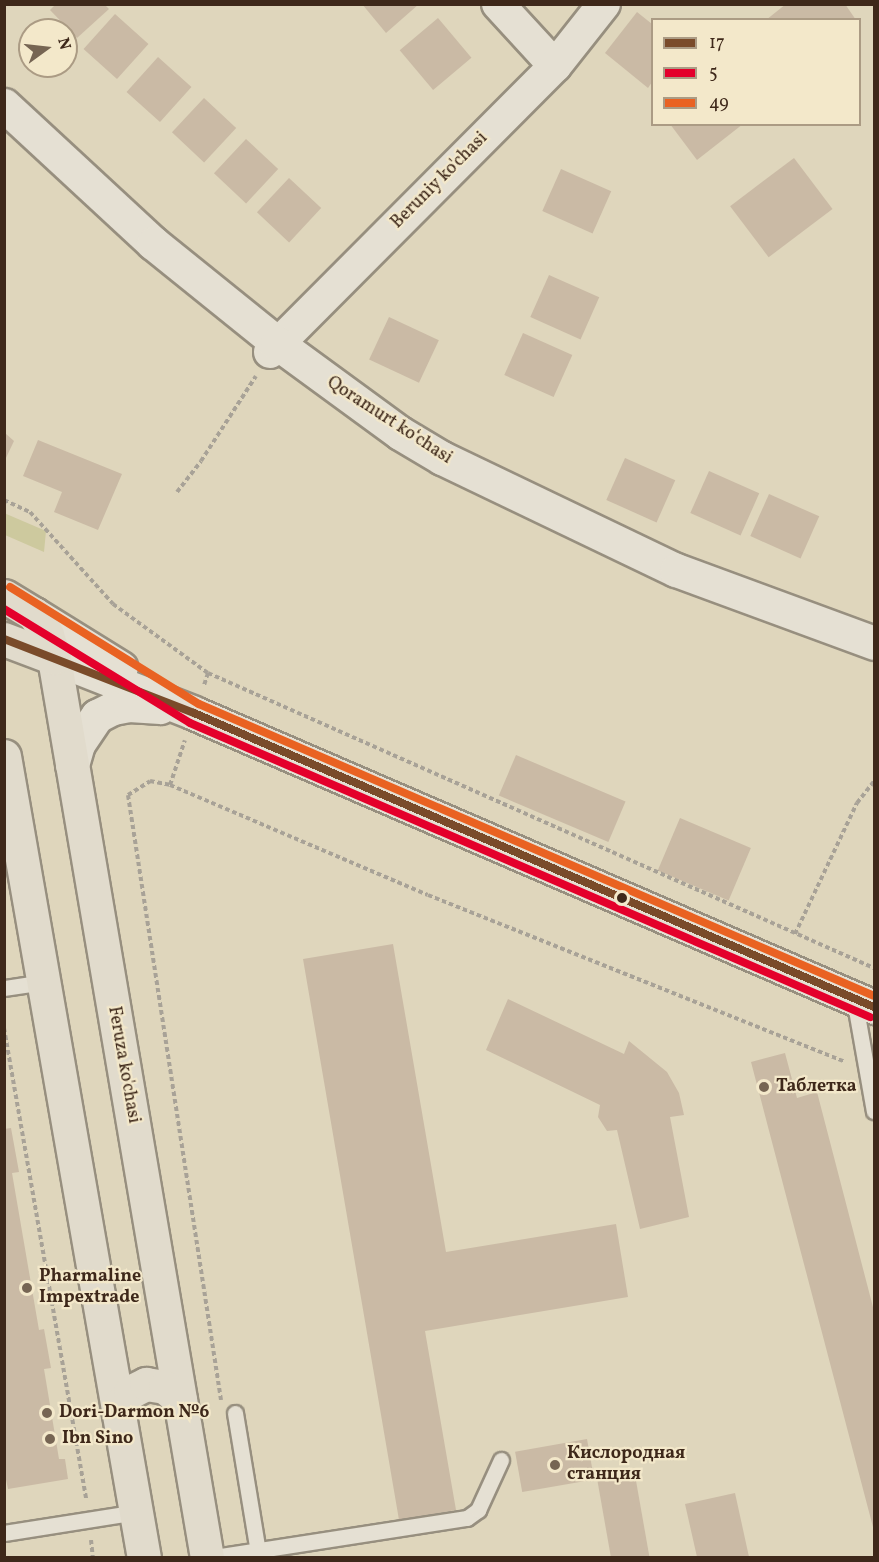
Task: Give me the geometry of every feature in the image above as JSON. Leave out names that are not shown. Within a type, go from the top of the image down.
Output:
[{"type":"main road","name":"Qoramurt koʻchasi","points":[[4,105],[153,243],[273,347],[358,405],[442,458],[676,570],[874,643]]},
{"type":"main road","name":"Qoramurt koʻchasi","points":[[4,121],[146,250],[273,347],[389,440],[438,470],[508,506],[671,581],[874,660]]},
{"type":"main road","points":[[4,596],[194,713]]},
{"type":"main road","points":[[34,614],[17,622],[4,638],[194,713],[864,1003]]},
{"type":"main road","name":"Feruza ko'chasi","points":[[34,614],[47,635],[54,658],[208,1557]]},
{"type":"main road","points":[[72,765],[78,744],[87,727],[97,716],[114,708],[149,705],[194,713]]},
{"type":"main road","points":[[4,756],[144,1557]]},
{"type":"main road","points":[[118,1408],[130,1392],[146,1384],[165,1387],[180,1400]]},
{"type":"street","points":[[498,4],[555,66]]},
{"type":"street","name":"Beruniy ko'chasi","points":[[273,347],[555,66],[604,4]]},
{"type":"lane","points":[[4,988],[44,982]]},
{"type":"lane","points":[[864,1003],[866,1070],[874,1111]]},
{"type":"lane","points":[[229,1412],[259,1555]]},
{"type":"lane","points":[[208,1557],[259,1555],[467,1518],[478,1510],[501,1460]]},
{"type":"lane","points":[[4,1533],[136,1512]]},
{"type":"path","points":[[177,492],[227,423],[273,347]]},
{"type":"path","points":[[4,500],[30,512],[113,604],[208,673],[874,968]]},
{"type":"path","points":[[170,785],[208,673]]},
{"type":"path","points":[[229,1412],[128,795],[150,781],[170,785],[428,895],[866,1070]]},
{"type":"path","points":[[795,934],[857,803],[874,781]]},
{"type":"path","points":[[4,1028],[83,1475],[93,1557]]},
{"type":"shaded area","points":[[4,513],[46,531],[44,552],[5,535]]},
{"type":"building","points":[[56,4],[104,4],[109,9],[78,37],[78,18],[58,18],[50,10]]},
{"type":"building","points":[[362,4],[419,4],[386,33]]},
{"type":"building","points":[[786,4],[845,4],[855,18],[768,18]]},
{"type":"building","points":[[637,12],[651,23],[651,84],[648,88],[605,53]]},
{"type":"building","points":[[115,14],[148,44],[117,79],[84,49]]},
{"type":"building","points":[[438,18],[471,58],[433,90],[400,50]]},
{"type":"building","points":[[158,57],[191,87],[160,122],[127,92]]},
{"type":"building","points":[[204,98],[236,128],[204,162],[172,132]]},
{"type":"building","points":[[672,126],[740,126],[697,160]]},
{"type":"building","points":[[246,139],[278,169],[246,203],[214,173]]},
{"type":"building","points":[[794,158],[833,209],[769,257],[730,206]]},
{"type":"building","points":[[561,169],[611,191],[593,233],[542,211]]},
{"type":"building","points":[[289,178],[321,208],[289,242],[257,212]]},
{"type":"building","points":[[549,275],[599,297],[581,339],[530,317]]},
{"type":"building","points":[[389,317],[439,340],[419,383],[369,360]]},
{"type":"building","points":[[523,333],[572,355],[554,397],[504,375]]},
{"type":"building","points":[[5,433],[14,441],[5,460]]},
{"type":"building","points":[[38,440],[122,474],[98,530],[54,512],[62,492],[23,476]]},
{"type":"building","points":[[625,458],[675,480],[657,522],[606,500]]},
{"type":"building","points":[[709,471],[759,493],[741,535],[690,513]]},
{"type":"building","points":[[769,494],[819,516],[801,558],[750,536]]},
{"type":"building","points":[[516,755],[626,801],[608,842],[499,796]]},
{"type":"building","points":[[680,818],[751,848],[729,901],[658,870]]},
{"type":"building","points":[[393,944],[446,1252],[616,1224],[628,1297],[425,1331],[456,1510],[399,1520],[303,959]]},
{"type":"building","points":[[508,999],[624,1054],[629,1041],[667,1072],[679,1093],[684,1115],[670,1117],[689,1217],[640,1229],[617,1130],[607,1131],[598,1117],[600,1105],[486,1050]]},
{"type":"building","points":[[785,1053],[797,1098],[817,1092],[874,1311],[874,1531],[751,1062]]},
{"type":"building","points":[[11,1128],[19,1172],[12,1173],[39,1330],[44,1329],[51,1368],[44,1369],[59,1459],[65,1459],[68,1479],[8,1489],[4,1470],[4,1129]]},
{"type":"building","name":"Кислородная станция","points":[[587,1439],[594,1479],[522,1492],[515,1452]]},
{"type":"building","points":[[635,1475],[649,1557],[611,1558],[598,1482]]},
{"type":"building","points":[[735,1493],[749,1557],[697,1557],[685,1504]]},
{"type":"transit line","name":"49","points":[[10,587],[199,704],[874,996]]},
{"type":"transit line","name":"5","points":[[4,609],[190,723],[870,1017]]},
{"type":"transit line","name":"17","points":[[4,639],[194,713],[874,1007]]},
{"type":"place","name":"Таблетка","points":[[764,1087]]},
{"type":"place","name":"Pharmaline Impextrade","points":[[27,1288]]},
{"type":"place","name":"Dori-Darmon №6","points":[[47,1413]]},
{"type":"place","name":"Ibn Sino","points":[[50,1439]]},
{"type":"place","name":"Кислородная станция","points":[[555,1465]]}]
